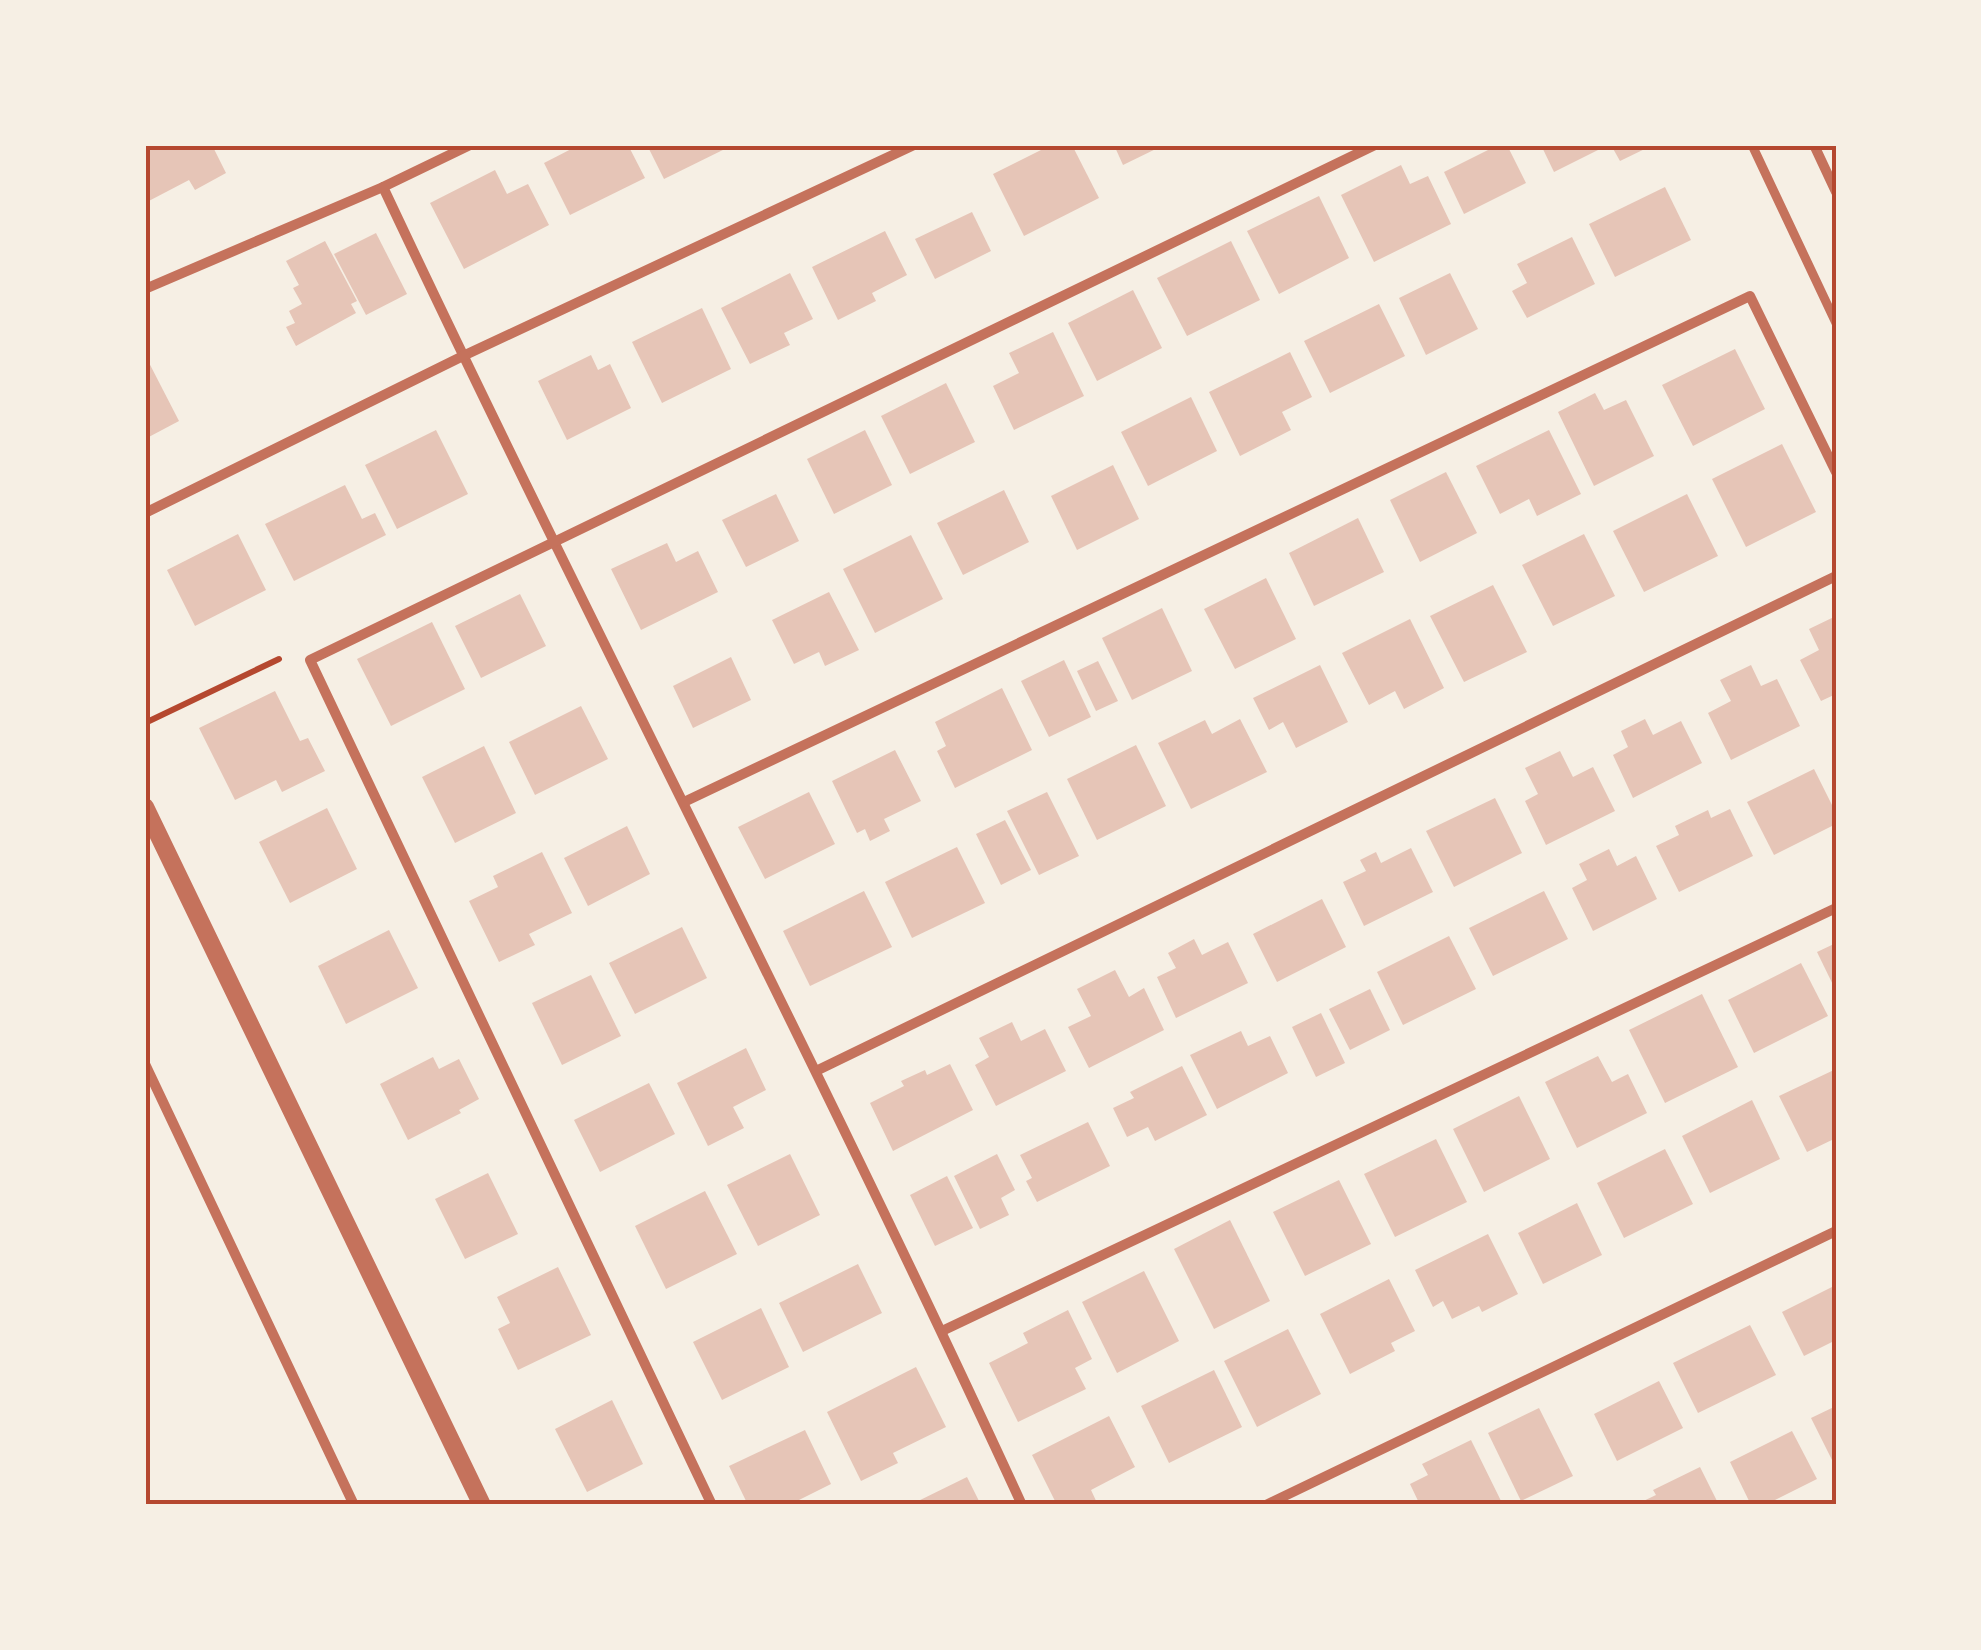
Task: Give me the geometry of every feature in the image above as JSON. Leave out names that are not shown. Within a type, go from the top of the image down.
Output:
[{"type":"street","points":[[145,288],[383,187],[470,145]]},
{"type":"street","points":[[145,513],[463,356],[914,145]]},
{"type":"street","points":[[712,1505],[310,660],[1374,145]]},
{"type":"street","points":[[1752,145],[1836,323]]},
{"type":"street","points":[[1814,145],[1836,192]]},
{"type":"street","points":[[383,187],[816,1071],[1022,1505]]},
{"type":"street","points":[[684,802],[1750,296],[1836,472]]},
{"type":"street","points":[[816,1071],[1836,576]]},
{"type":"street","points":[[145,807],[482,1505]]},
{"type":"street","points":[[942,1331],[1836,908]]},
{"type":"street","points":[[145,1064],[354,1505]]},
{"type":"street","points":[[1266,1505],[1836,1232]]},
{"type":"path","points":[[145,723],[286,656],[310,660]]},
{"type":"building","points":[[145,145],[212,145],[226,173],[195,190],[189,180],[145,203]]},
{"type":"building","points":[[579,145],[628,145],[645,178],[570,215],[544,163]]},
{"type":"building","points":[[647,145],[733,145],[664,179]]},
{"type":"building","points":[[1051,145],[1072,145],[1099,198],[1024,236],[993,174]]},
{"type":"building","points":[[1114,145],[1164,145],[1123,165]]},
{"type":"building","points":[[1498,145],[1507,145],[1526,183],[1464,214],[1444,172]]},
{"type":"building","points":[[1541,145],[1601,145],[1602,148],[1554,172]]},
{"type":"building","points":[[1611,145],[1653,145],[1620,161]]},
{"type":"building","points":[[1401,165],[1410,184],[1428,176],[1451,224],[1374,262],[1341,195]]},
{"type":"building","points":[[495,170],[507,194],[528,184],[549,225],[464,269],[430,203]]},
{"type":"building","points":[[1665,187],[1691,240],[1615,277],[1589,224]]},
{"type":"building","points":[[1319,196],[1349,258],[1279,294],[1247,231]]},
{"type":"building","points":[[972,212],[991,251],[935,279],[915,239]]},
{"type":"building","points":[[885,231],[907,275],[872,293],[876,301],[838,320],[812,267]]},
{"type":"building","points":[[376,233],[407,294],[366,315],[334,254]]},
{"type":"building","points":[[1572,237],[1595,284],[1527,318],[1512,291],[1527,283],[1517,264]]},
{"type":"building","points":[[325,241],[357,301],[351,304],[356,313],[296,346],[286,327],[295,323],[289,311],[302,304],[293,288],[299,285],[286,261]]},
{"type":"building","points":[[1231,241],[1260,300],[1187,336],[1157,278]]},
{"type":"building","points":[[790,273],[813,319],[784,333],[790,345],[750,364],[721,308]]},
{"type":"building","points":[[1450,273],[1478,329],[1426,355],[1399,298]]},
{"type":"building","points":[[1133,290],[1162,348],[1097,381],[1068,323]]},
{"type":"building","points":[[1379,304],[1405,356],[1330,393],[1304,341]]},
{"type":"building","points":[[702,308],[731,369],[662,403],[632,342]]},
{"type":"building","points":[[1053,332],[1084,396],[1014,430],[993,386],[1019,373],[1009,353]]},
{"type":"building","points":[[1735,349],[1765,409],[1693,446],[1662,385]]},
{"type":"building","points":[[1290,352],[1312,397],[1282,412],[1291,430],[1240,456],[1209,392]]},
{"type":"building","points":[[145,355],[179,421],[145,439]]},
{"type":"building","points":[[591,355],[598,370],[610,364],[631,408],[567,440],[538,381]]},
{"type":"building","points":[[946,383],[975,442],[910,474],[881,416]]},
{"type":"building","points":[[1595,393],[1604,410],[1626,400],[1654,456],[1594,486],[1558,412]]},
{"type":"building","points":[[1191,397],[1217,451],[1148,486],[1121,432]]},
{"type":"building","points":[[436,430],[468,494],[397,529],[365,465]]},
{"type":"building","points":[[865,430],[892,485],[834,514],[807,459]]},
{"type":"building","points":[[1549,430],[1581,494],[1537,516],[1529,499],[1500,514],[1476,466]]},
{"type":"building","points":[[1782,444],[1816,512],[1746,547],[1712,479]]},
{"type":"building","points":[[1113,465],[1139,519],[1077,550],[1051,496]]},
{"type":"building","points":[[1446,472],[1477,533],[1420,562],[1390,500]]},
{"type":"building","points":[[345,485],[362,519],[375,513],[386,535],[294,581],[265,524]]},
{"type":"building","points":[[1004,490],[1029,542],[963,575],[937,523]]},
{"type":"building","points":[[776,494],[799,541],[746,567],[722,520]]},
{"type":"building","points":[[1687,494],[1718,556],[1644,592],[1613,531]]},
{"type":"building","points":[[1358,518],[1384,572],[1314,606],[1289,553]]},
{"type":"building","points":[[238,534],[266,590],[195,626],[167,570]]},
{"type":"building","points":[[1584,534],[1615,596],[1553,626],[1522,565]]},
{"type":"building","points":[[911,535],[943,599],[875,633],[843,569]]},
{"type":"building","points":[[667,543],[676,562],[698,551],[718,592],[641,630],[611,569]]},
{"type":"building","points":[[1266,578],[1296,639],[1235,669],[1204,609]]},
{"type":"building","points":[[1493,585],[1527,652],[1464,682],[1430,616]]},
{"type":"building","points":[[829,592],[859,650],[825,666],[819,652],[794,664],[772,620]]},
{"type":"building","points":[[520,594],[546,646],[481,678],[455,626]]},
{"type":"building","points":[[1162,608],[1192,671],[1132,700],[1102,638]]},
{"type":"building","points":[[1836,616],[1836,694],[1821,701],[1800,660],[1819,650],[1809,629]]},
{"type":"building","points":[[1410,619],[1444,688],[1404,709],[1395,691],[1369,705],[1342,653]]},
{"type":"building","points":[[432,622],[465,689],[391,726],[357,659]]},
{"type":"building","points":[[731,657],[751,700],[693,728],[673,686]]},
{"type":"building","points":[[1064,660],[1091,717],[1049,737],[1021,681]]},
{"type":"building","points":[[1098,661],[1118,701],[1096,711],[1077,671]]},
{"type":"building","points":[[1320,665],[1348,722],[1296,748],[1283,722],[1269,730],[1253,698]]},
{"type":"building","points":[[1751,665],[1761,686],[1777,679],[1800,726],[1731,760],[1708,713],[1731,701],[1720,680]]},
{"type":"building","points":[[1002,688],[1032,750],[955,788],[937,751],[946,746],[935,722]]},
{"type":"building","points":[[275,691],[300,741],[308,738],[325,771],[282,792],[276,780],[235,800],[199,728]]},
{"type":"building","points":[[581,706],[608,759],[535,795],[509,742]]},
{"type":"building","points":[[1240,719],[1267,772],[1191,809],[1158,743],[1205,720],[1212,734]]},
{"type":"building","points":[[1645,719],[1653,735],[1681,721],[1702,763],[1633,798],[1613,755],[1628,747],[1621,731]]},
{"type":"building","points":[[1136,745],[1166,806],[1097,840],[1067,779]]},
{"type":"building","points":[[484,746],[516,813],[455,843],[422,777]]},
{"type":"building","points":[[895,750],[921,801],[884,819],[890,831],[870,841],[865,829],[857,833],[832,781]]},
{"type":"building","points":[[1560,751],[1573,777],[1593,767],[1615,811],[1546,845],[1525,801],[1538,794],[1525,768]]},
{"type":"building","points":[[1814,769],[1836,813],[1836,824],[1774,855],[1747,802]]},
{"type":"building","points":[[809,792],[835,844],[765,879],[738,827]]},
{"type":"building","points":[[1047,792],[1079,856],[1039,875],[1007,811]]},
{"type":"building","points":[[1495,798],[1522,853],[1454,887],[1426,831]]},
{"type":"building","points":[[327,808],[357,869],[290,903],[259,842]]},
{"type":"building","points":[[1730,809],[1753,856],[1679,892],[1656,846],[1679,835],[1675,826],[1708,810],[1711,818]]},
{"type":"building","points":[[1005,820],[1031,870],[1001,885],[976,834]]},
{"type":"building","points":[[627,826],[650,874],[588,906],[564,858]]},
{"type":"building","points":[[957,847],[985,903],[912,938],[885,882]]},
{"type":"building","points":[[1411,848],[1433,892],[1364,926],[1343,882],[1366,871],[1360,860],[1376,852],[1381,863]]},
{"type":"building","points":[[1609,849],[1617,866],[1636,856],[1657,899],[1593,931],[1572,888],[1587,880],[1579,864]]},
{"type":"building","points":[[542,852],[572,913],[529,934],[535,945],[499,962],[469,901],[498,887],[493,876]]},
{"type":"building","points":[[864,891],[892,947],[810,986],[783,931]]},
{"type":"building","points":[[1544,891],[1568,939],[1493,976],[1469,928]]},
{"type":"building","points":[[1322,899],[1346,947],[1277,982],[1253,934]]},
{"type":"building","points":[[682,927],[707,978],[635,1014],[609,963]]},
{"type":"building","points":[[389,930],[418,988],[346,1024],[318,966]]},
{"type":"building","points":[[1449,936],[1476,989],[1403,1025],[1377,972]]},
{"type":"building","points":[[1194,939],[1202,955],[1228,942],[1248,983],[1176,1018],[1157,977],[1176,968],[1168,953]]},
{"type":"building","points":[[1836,943],[1836,991],[1817,952]]},
{"type":"building","points":[[1801,963],[1828,1016],[1754,1053],[1728,1000]]},
{"type":"building","points":[[1115,970],[1129,997],[1144,988],[1164,1030],[1089,1068],[1068,1027],[1091,1016],[1077,989]]},
{"type":"building","points":[[591,975],[621,1036],[562,1065],[532,1003]]},
{"type":"building","points":[[1370,989],[1390,1030],[1350,1050],[1329,1009]]},
{"type":"building","points":[[1702,994],[1738,1067],[1665,1103],[1629,1030]]},
{"type":"building","points":[[1321,1013],[1345,1063],[1316,1077],[1292,1027]]},
{"type":"building","points":[[1012,1022],[1021,1041],[1045,1029],[1066,1071],[996,1106],[975,1065],[989,1057],[979,1038]]},
{"type":"building","points":[[1241,1031],[1248,1046],[1270,1036],[1288,1073],[1217,1109],[1190,1055]]},
{"type":"building","points":[[746,1048],[766,1090],[733,1107],[744,1128],[708,1146],[677,1083]]},
{"type":"building","points":[[1598,1056],[1612,1082],[1628,1074],[1647,1113],[1577,1148],[1545,1082]]},
{"type":"building","points":[[433,1057],[439,1069],[459,1059],[479,1099],[459,1110],[461,1113],[408,1140],[380,1084]]},
{"type":"building","points":[[950,1064],[973,1110],[893,1151],[870,1103],[904,1086],[901,1081]]},
{"type":"building","points":[[1182,1066],[1207,1115],[1155,1141],[1148,1127],[1127,1137],[1113,1108],[1134,1098],[1130,1092]]},
{"type":"building","points":[[1836,1069],[1836,1138],[1807,1152],[1779,1096]]},
{"type":"building","points":[[649,1083],[675,1134],[600,1172],[574,1120]]},
{"type":"building","points":[[1519,1096],[1550,1159],[1484,1192],[1453,1129]]},
{"type":"building","points":[[1752,1100],[1780,1159],[1710,1193],[1682,1136]]},
{"type":"building","points":[[1088,1122],[1110,1166],[1037,1202],[1026,1181],[1032,1178],[1020,1155]]},
{"type":"building","points":[[1436,1139],[1467,1202],[1395,1237],[1364,1174]]},
{"type":"building","points":[[1665,1149],[1693,1204],[1624,1238],[1597,1183]]},
{"type":"building","points":[[790,1154],[820,1215],[758,1246],[727,1185]]},
{"type":"building","points":[[997,1154],[1015,1190],[1001,1198],[1009,1215],[980,1229],[954,1176]]},
{"type":"building","points":[[488,1173],[518,1234],[465,1259],[435,1199]]},
{"type":"building","points":[[947,1176],[973,1228],[935,1246],[910,1195]]},
{"type":"building","points":[[1339,1180],[1371,1244],[1305,1276],[1273,1212]]},
{"type":"building","points":[[705,1191],[737,1254],[666,1289],[635,1226]]},
{"type":"building","points":[[1577,1203],[1602,1255],[1543,1284],[1518,1233]]},
{"type":"building","points":[[1230,1220],[1270,1301],[1214,1329],[1174,1249]]},
{"type":"building","points":[[1488,1234],[1518,1294],[1482,1312],[1479,1306],[1452,1319],[1443,1301],[1433,1307],[1415,1270]]},
{"type":"building","points":[[858,1264],[882,1313],[803,1352],[779,1303]]},
{"type":"building","points":[[558,1267],[591,1335],[518,1370],[498,1329],[510,1323],[497,1297]]},
{"type":"building","points":[[1144,1271],[1179,1341],[1117,1373],[1082,1302]]},
{"type":"building","points":[[1389,1279],[1415,1331],[1391,1343],[1395,1351],[1350,1374],[1320,1314]]},
{"type":"building","points":[[1836,1285],[1836,1340],[1804,1356],[1782,1312]]},
{"type":"building","points":[[761,1308],[789,1367],[722,1400],[693,1342]]},
{"type":"building","points":[[1068,1310],[1092,1359],[1075,1368],[1086,1389],[1018,1422],[989,1363],[1028,1343],[1023,1333]]},
{"type":"building","points":[[1750,1325],[1776,1375],[1698,1413],[1673,1363]]},
{"type":"building","points":[[1288,1329],[1321,1394],[1257,1427],[1224,1361]]},
{"type":"building","points":[[916,1367],[946,1427],[893,1453],[898,1463],[861,1481],[827,1412]]},
{"type":"building","points":[[1214,1370],[1242,1427],[1169,1463],[1141,1406]]},
{"type":"building","points":[[1659,1381],[1683,1428],[1617,1461],[1594,1414]]},
{"type":"building","points":[[612,1400],[643,1464],[587,1492],[555,1429]]},
{"type":"building","points":[[1836,1406],[1836,1460],[1833,1462],[1811,1418]]},
{"type":"building","points":[[1539,1408],[1573,1476],[1521,1501],[1488,1433]]},
{"type":"building","points":[[1109,1416],[1135,1467],[1091,1490],[1098,1505],[1057,1505],[1032,1455]]},
{"type":"building","points":[[805,1430],[831,1484],[789,1505],[748,1505],[729,1466]]},
{"type":"building","points":[[1792,1431],[1817,1479],[1765,1505],[1751,1505],[1730,1462]]},
{"type":"building","points":[[1471,1440],[1503,1505],[1420,1505],[1410,1484],[1428,1475],[1422,1464]]},
{"type":"building","points":[[1700,1467],[1719,1505],[1635,1505],[1656,1495],[1653,1490]]},
{"type":"building","points":[[967,1477],[981,1505],[910,1505]]}]
